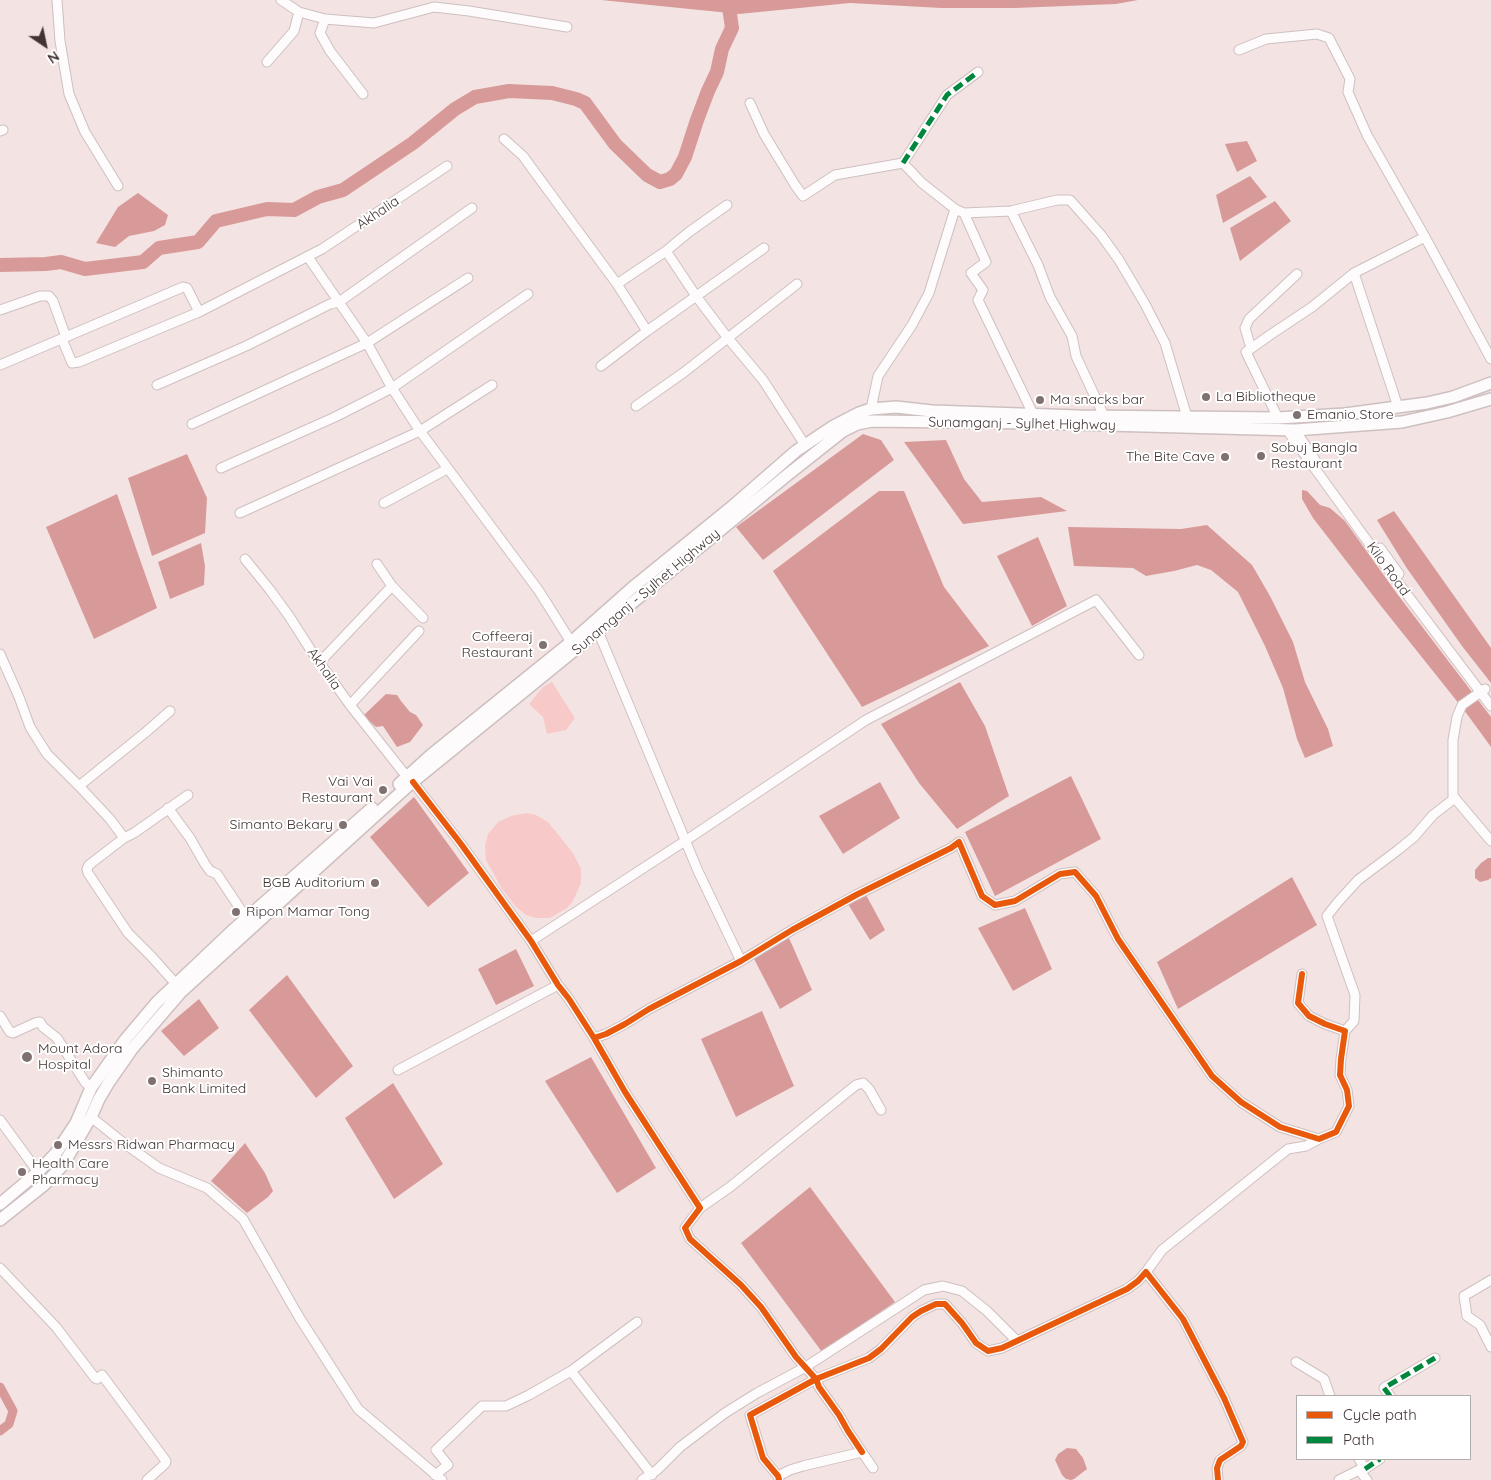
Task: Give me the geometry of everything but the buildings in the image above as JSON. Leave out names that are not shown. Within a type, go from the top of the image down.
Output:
[{"type":"main road","name":"Sunamganj - Sylhet Highway","points":[[0,1220],[44,1185],[63,1165],[109,1082],[132,1049],[181,992],[410,779],[572,642],[632,588],[805,445],[832,427],[870,409],[896,407],[932,411],[1104,416],[1278,418],[1345,414],[1427,403],[1453,397],[1491,383]]},
{"type":"main road","name":"Sunamganj - Sylhet Highway","points":[[0,1204],[38,1172],[56,1153],[76,1123],[92,1088],[125,1040],[157,1002],[232,931],[392,791],[598,632],[843,431],[857,424],[872,421],[1291,430],[1402,422],[1447,412],[1491,399]]},
{"type":"street","points":[[57,0],[60,41],[69,94],[85,132],[118,186]]},
{"type":"street","points":[[281,0],[299,12],[325,19],[374,23],[434,8],[469,11],[567,27]]},
{"type":"street","points":[[267,62],[294,31],[299,12]]},
{"type":"street","points":[[325,19],[320,33],[330,50],[363,94]]},
{"type":"street","points":[[1239,50],[1266,39],[1317,34],[1329,38],[1350,79],[1348,92],[1366,135],[1425,237],[1491,359]]},
{"type":"street","points":[[750,103],[764,134],[803,196],[835,175],[903,163],[947,95],[978,72]]},
{"type":"street","points":[[504,139],[523,156],[617,284],[646,331]]},
{"type":"street","points":[[903,163],[922,183],[955,209],[964,213],[1011,211],[1057,200],[1070,200],[1095,228],[1119,260],[1145,304],[1165,343],[1187,417]]},
{"type":"street","name":"Akhalia","points":[[64,338],[72,364],[199,312],[322,250],[447,166]]},
{"type":"street","points":[[617,284],[666,251],[727,205]]},
{"type":"street","points":[[157,385],[246,346],[330,304],[339,302],[472,208]]},
{"type":"street","points":[[870,409],[878,376],[912,325],[929,293],[955,209]]},
{"type":"street","points":[[1011,211],[1038,266],[1050,297],[1072,336],[1076,356],[1104,416]]},
{"type":"street","points":[[964,213],[986,262],[971,273],[984,290],[978,300],[1033,414]]},
{"type":"street","points":[[1278,418],[1246,352],[1312,307],[1354,273],[1425,237]]},
{"type":"street","points":[[601,366],[646,331],[764,248]]},
{"type":"street","points":[[666,251],[696,296],[762,380],[805,445]]},
{"type":"street","points":[[308,257],[367,343],[392,388],[420,431],[539,591],[572,642]]},
{"type":"street","points":[[1354,273],[1398,407]]},
{"type":"street","points":[[1251,348],[1245,328],[1249,319],[1297,274]]},
{"type":"street","points":[[192,424],[367,343],[468,278]]},
{"type":"street","points":[[636,406],[797,284]]},
{"type":"street","points":[[0,365],[183,287],[187,288],[199,312]]},
{"type":"street","points":[[221,468],[392,388],[528,294]]},
{"type":"street","points":[[0,310],[40,296],[49,296],[53,301],[64,338]]},
{"type":"street","points":[[240,513],[420,431],[492,385]]},
{"type":"street","name":"Kilo Road","points":[[1291,430],[1485,693],[1491,706]]},
{"type":"street","points":[[384,503],[447,469]]},
{"type":"street","name":"Akhalia","points":[[245,559],[289,616],[319,663],[350,705],[461,844],[530,942],[569,998],[625,1092],[700,1208]]},
{"type":"street","points":[[377,564],[392,586],[423,618]]},
{"type":"street","points":[[319,663],[392,586]]},
{"type":"street","points":[[530,942],[866,720],[1096,600],[1139,655]]},
{"type":"street","points":[[350,705],[419,631]]},
{"type":"street","points":[[598,632],[698,871],[742,961]]},
{"type":"street","points":[[0,654],[30,727],[47,754],[110,819],[124,838]]},
{"type":"street","points":[[1485,693],[1462,705],[1456,721],[1453,740],[1453,796],[1491,841]]},
{"type":"street","points":[[79,786],[170,711]]},
{"type":"street","points":[[176,984],[128,933],[88,874],[87,869],[89,865],[124,838],[188,795]]},
{"type":"street","points":[[862,1452],[803,1466],[778,1478],[763,1458],[750,1415],[816,1379],[868,1358],[881,1348],[912,1317],[936,1304],[945,1304],[976,1343],[988,1351],[1002,1348],[1127,1289],[1138,1281],[1162,1250],[1288,1149],[1306,1146],[1336,1132],[1349,1106],[1347,1090],[1340,1075],[1345,1032],[1354,1021],[1354,995],[1328,916],[1358,880],[1414,837],[1433,815],[1455,798]]},
{"type":"street","points":[[168,808],[190,838],[210,871],[217,874],[247,918]]},
{"type":"street","points":[[594,1038],[618,1028],[649,1009],[742,961],[792,930],[856,895],[951,848],[959,842],[982,896],[994,905],[1015,901],[1060,874],[1075,872],[1096,896],[1118,939],[1212,1076],[1240,1102],[1280,1127],[1319,1139]]},
{"type":"street","points":[[1302,974],[1298,1003],[1309,1016],[1345,1032]]},
{"type":"street","points":[[398,1070],[558,984]]},
{"type":"street","points":[[0,1016],[10,1032],[13,1033],[40,1022],[43,1027],[57,1038],[85,1082],[92,1088]]},
{"type":"street","points":[[873,1468],[848,1432],[839,1414],[819,1387],[816,1379],[804,1368],[760,1307],[741,1285],[690,1239],[685,1228],[700,1208],[730,1187],[856,1085],[863,1083],[869,1088],[881,1110]]},
{"type":"street","points":[[91,1117],[159,1168],[207,1188],[244,1219],[300,1317],[358,1409],[438,1477],[448,1465],[436,1450],[482,1406],[506,1406],[529,1395],[570,1371],[636,1322]]},
{"type":"street","points":[[0,1120],[38,1172],[44,1185]]},
{"type":"street","points":[[0,1268],[56,1327],[95,1378],[97,1379],[102,1375],[166,1461],[147,1480]]},
{"type":"street","points":[[1146,1272],[1183,1319],[1224,1398],[1243,1442],[1241,1446],[1220,1460],[1217,1468],[1218,1480]]},
{"type":"street","points":[[1491,1280],[1464,1296],[1467,1316],[1480,1325],[1491,1347]]},
{"type":"street","points":[[642,1480],[652,1474],[680,1447],[712,1422],[758,1393],[804,1368],[924,1290],[943,1286],[962,1290],[987,1311],[1017,1341]]},
{"type":"street","points":[[1389,1395],[1384,1388],[1435,1358]]},
{"type":"street","points":[[1296,1362],[1324,1379],[1330,1395]]},
{"type":"street","points":[[570,1371],[652,1474]]},
{"type":"street","points":[[1359,1460],[1368,1480]]},
{"type":"street","points":[[1339,1480],[1378,1460]]},
{"type":"shaded area","points":[[601,0],[1138,0],[1116,4],[1015,8],[941,8],[850,3],[739,14]]},
{"type":"shaded area","points":[[1247,141],[1257,161],[1237,172],[1225,144]]},
{"type":"shaded area","points":[[1250,176],[1267,197],[1223,223],[1216,195]]},
{"type":"shaded area","points":[[138,193],[168,215],[165,225],[154,231],[129,236],[115,247],[96,243],[118,207]]},
{"type":"shaded area","points":[[1275,201],[1291,221],[1240,261],[1230,228]]},
{"type":"shaded area","points":[[863,434],[881,440],[894,460],[763,560],[736,527]]},
{"type":"shaded area","points":[[946,440],[964,479],[982,502],[1041,497],[1067,511],[963,524],[904,442]]},
{"type":"shaded area","points":[[187,454],[207,498],[205,533],[152,556],[128,478]]},
{"type":"shaded area","points":[[1302,490],[1307,491],[1320,505],[1330,508],[1345,521],[1398,595],[1491,717],[1491,747],[1313,518],[1302,499]]},
{"type":"shaded area","points":[[879,491],[904,491],[944,587],[989,646],[862,707],[773,571]]},
{"type":"shaded area","points":[[117,494],[157,608],[94,639],[46,527]]},
{"type":"shaded area","points":[[1394,511],[1491,648],[1491,683],[1462,646],[1406,567],[1377,520]]},
{"type":"shaded area","points":[[1207,525],[1252,565],[1270,596],[1293,642],[1305,682],[1328,729],[1333,746],[1305,758],[1297,739],[1283,688],[1265,646],[1238,592],[1211,570],[1197,565],[1146,576],[1133,568],[1074,566],[1068,527],[1181,529]]},
{"type":"shaded area","points":[[1038,537],[1067,606],[1032,626],[997,556]]},
{"type":"shaded area","points":[[201,543],[205,566],[204,585],[170,599],[158,562]]},
{"type":"shaded area","points":[[552,682],[575,718],[566,730],[547,734],[543,717],[529,704],[543,687]]},
{"type":"shaded area","points":[[960,682],[985,726],[1009,796],[957,829],[919,783],[881,724]]},
{"type":"shaded area","points":[[386,694],[397,695],[423,725],[410,742],[397,747],[383,726],[376,727],[364,715]]},
{"type":"shaded area","points":[[1071,776],[1101,839],[995,896],[965,832]]},
{"type":"shaded area","points":[[880,782],[900,818],[843,854],[819,816]]},
{"type":"shaded area","points":[[414,797],[469,873],[428,907],[370,837]]},
{"type":"shaded area","points":[[526,813],[536,815],[548,822],[573,853],[581,869],[581,883],[573,901],[567,908],[550,918],[536,918],[526,915],[516,907],[502,889],[486,860],[485,845],[488,834],[498,822],[511,816]]},
{"type":"shaded area","points":[[1488,858],[1491,858],[1491,878],[1480,882],[1475,878],[1475,870]]},
{"type":"shaded area","points":[[1292,877],[1317,925],[1178,1009],[1157,962]]},
{"type":"shaded area","points":[[865,893],[885,930],[870,940],[848,904]]},
{"type":"shaded area","points":[[1025,908],[1052,969],[1013,991],[978,928]]},
{"type":"shaded area","points":[[789,938],[812,990],[780,1009],[753,957]]},
{"type":"shaded area","points":[[516,949],[534,986],[496,1005],[478,969]]},
{"type":"shaded area","points":[[287,975],[353,1066],[316,1098],[249,1010]]},
{"type":"shaded area","points":[[199,999],[219,1028],[184,1056],[161,1031]]},
{"type":"shaded area","points":[[762,1011],[794,1086],[736,1117],[701,1039]]},
{"type":"shaded area","points":[[591,1057],[656,1168],[617,1193],[545,1081]]},
{"type":"shaded area","points":[[393,1083],[443,1164],[394,1199],[345,1118]]},
{"type":"shaded area","points":[[245,1143],[265,1173],[273,1191],[247,1213],[211,1181]]},
{"type":"shaded area","points":[[810,1187],[895,1302],[822,1352],[741,1243]]},
{"type":"shaded area","points":[[1067,1448],[1076,1449],[1083,1458],[1087,1469],[1071,1480],[1066,1479],[1062,1475],[1055,1460],[1058,1454]]},
{"type":"waterway","points":[[0,265],[61,262],[85,269],[143,262],[159,248],[198,242],[216,221],[267,209],[294,210],[318,197],[343,190],[413,143],[455,109],[475,97],[509,91],[552,93],[585,103],[615,144],[647,175],[660,182],[670,179],[676,174],[685,157],[697,120],[717,72],[722,49],[732,28],[728,0]]},
{"type":"waterway","points":[[0,1387],[13,1411],[9,1424],[0,1431]]},
{"type":"marked path","points":[[903,163],[947,95],[978,72]]},
{"type":"marked path","points":[[1389,1395],[1384,1388],[1435,1358]]},
{"type":"marked path","points":[[1365,1469],[1378,1460]]},
{"type":"cycle path","points":[[413,782],[461,844],[531,941],[700,1208],[685,1228],[690,1239],[741,1285],[761,1307],[796,1357],[816,1379],[819,1387],[862,1452]]},
{"type":"cycle path","points":[[594,1038],[625,1024],[649,1009],[741,961],[792,930],[856,895],[951,848],[959,842],[982,896],[995,905],[1015,901],[1060,874],[1075,872],[1096,896],[1118,939],[1212,1076],[1241,1102],[1280,1127],[1319,1139],[1336,1132],[1349,1106],[1347,1090],[1340,1075],[1345,1031],[1309,1016],[1298,1003],[1302,974]]},
{"type":"cycle path","points":[[779,1480],[778,1476],[763,1458],[750,1415],[816,1379],[869,1358],[881,1349],[912,1317],[921,1311],[936,1304],[945,1304],[976,1343],[988,1351],[1002,1348],[1127,1289],[1146,1272],[1183,1319],[1224,1398],[1243,1442],[1241,1446],[1220,1460],[1217,1468],[1218,1480]]},
{"type":"place","name":"La Bibliotheque","points":[[1206,397]]},
{"type":"place","name":"Ma snacks bar","points":[[1040,400]]},
{"type":"place","name":"Emanio Store","points":[[1297,415]]},
{"type":"place","name":"Sobuj Bangla Restaurant","points":[[1261,456]]},
{"type":"place","name":"The Bite Cave","points":[[1225,457]]},
{"type":"place","name":"Coffeeraj Restaurant","points":[[543,645]]},
{"type":"place","name":"Vai Vai Restaurant","points":[[383,790]]},
{"type":"place","name":"Simanto Bekary","points":[[343,825]]},
{"type":"place","name":"BGB Auditorium","points":[[375,883]]},
{"type":"place","name":"Ripon Mamar Tong","points":[[236,912]]},
{"type":"place","name":"Mount Adora Hospital","points":[[27,1057]]},
{"type":"place","name":"Shimanto Bank Limited","points":[[152,1081]]},
{"type":"place","name":"Messrs Ridwan Pharmacy","points":[[58,1145]]},
{"type":"place","name":"Health Care Pharmacy","points":[[22,1172]]}]
